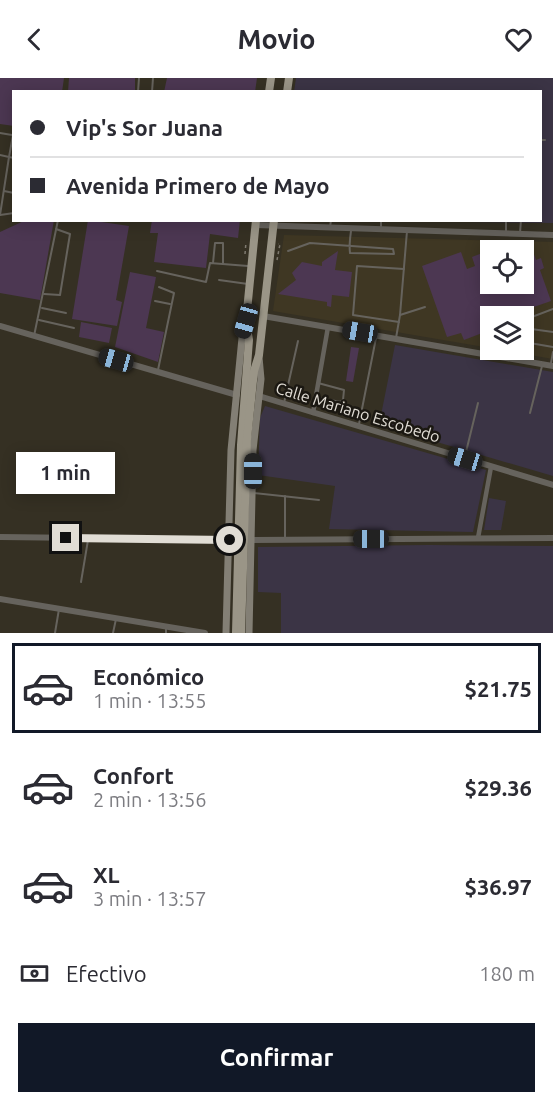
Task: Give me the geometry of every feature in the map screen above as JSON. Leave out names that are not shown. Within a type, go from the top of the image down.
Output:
[{"type":"main road","points":[[226,633],[232,507],[231,450],[256,223]]},
{"type":"main road","points":[[249,633],[253,540],[253,450],[259,396],[259,355],[273,223]]},
{"type":"main road","points":[[241,633],[249,387],[249,340],[246,321]]},
{"type":"main road","points":[[236,633],[249,387],[259,355]]},
{"type":"main road","points":[[232,507],[240,513],[253,510]]},
{"type":"street","points":[[256,223],[553,234]]},
{"type":"street","points":[[263,316],[552,366]]},
{"type":"street","points":[[0,326],[237,394]]},
{"type":"street","points":[[313,413],[328,326]]},
{"type":"street","name":"Calle Mariano Escobedo","points":[[259,396],[553,485]]},
{"type":"street","points":[[478,538],[491,467]]},
{"type":"street","points":[[0,537],[230,540],[553,538]]},
{"type":"street","points":[[0,599],[169,630],[205,633]]},
{"type":"lane","points":[[0,155],[11,157],[0,215]]},
{"type":"lane","points":[[4,191],[12,193]]},
{"type":"lane","points":[[34,336],[42,308],[58,222]]},
{"type":"lane","points":[[381,222],[381,229]]},
{"type":"lane","points":[[506,222],[506,233]]},
{"type":"lane","points":[[520,233],[521,222]]},
{"type":"lane","points":[[288,251],[310,243],[350,247],[393,249],[394,254],[351,254],[350,247],[351,228]]},
{"type":"lane","points":[[44,294],[60,295],[70,234],[56,229]]},
{"type":"lane","points":[[396,338],[405,269],[407,230]]},
{"type":"lane","points":[[213,263],[215,242],[224,243],[223,264]]},
{"type":"lane","points":[[157,271],[206,282],[209,264],[252,266]]},
{"type":"lane","points":[[399,322],[353,315],[357,266],[405,269]]},
{"type":"lane","points":[[219,280],[250,284]]},
{"type":"lane","points":[[158,372],[173,291],[159,287]]},
{"type":"lane","points":[[155,301],[171,304]]},
{"type":"lane","points":[[400,315],[425,307]]},
{"type":"lane","points":[[42,308],[66,313]]},
{"type":"lane","points":[[534,316],[553,309]]},
{"type":"lane","points":[[39,320],[74,328]]},
{"type":"lane","points":[[534,329],[553,332]]},
{"type":"lane","points":[[358,427],[376,335]]},
{"type":"lane","points":[[284,403],[298,341]]},
{"type":"lane","points":[[534,344],[553,347]]},
{"type":"lane","points":[[552,366],[553,352]]},
{"type":"lane","points":[[530,413],[542,364]]},
{"type":"lane","points":[[316,397],[340,402],[344,400],[344,390],[318,383]]},
{"type":"lane","points":[[465,459],[478,403]]},
{"type":"lane","points":[[253,493],[319,500]]},
{"type":"lane","points":[[285,496],[285,540]]},
{"type":"lane","points":[[81,582],[88,538]]},
{"type":"lane","points":[[55,633],[59,609]]},
{"type":"lane","points":[[113,633],[116,619]]},
{"type":"path","points":[[245,257],[246,242]]},
{"type":"path","points":[[269,243],[280,244],[279,258]]},
{"type":"shaded area","points":[[296,78],[553,78],[553,223],[470,222],[542,222],[542,90],[294,90]]},
{"type":"shaded area","points":[[284,235],[480,240],[480,294],[534,294],[534,242],[553,242],[553,359],[534,356],[534,306],[480,306],[480,346],[273,311]]},
{"type":"shaded area","points":[[395,345],[553,372],[553,476],[379,425]]},
{"type":"shaded area","points":[[265,406],[486,470],[473,532],[329,529],[335,486],[258,475],[260,418]]},
{"type":"shaded area","points":[[489,498],[506,501],[501,530],[484,530]]},
{"type":"shaded area","points":[[553,546],[553,633],[281,633],[281,593],[258,592],[258,547]]},
{"type":"building","points":[[0,78],[64,78],[62,90],[12,90],[12,126],[0,124]]},
{"type":"building","points":[[69,78],[135,78],[135,90],[68,90]]},
{"type":"building","points":[[167,78],[257,78],[255,90],[164,90]]},
{"type":"building","points":[[22,222],[54,222],[40,300],[0,293],[0,232]]},
{"type":"building","points":[[88,222],[129,226],[116,300],[122,302],[117,326],[72,319]]},
{"type":"building","points":[[152,222],[240,222],[238,238],[210,234],[206,268],[154,262],[158,233],[150,233]]},
{"type":"building","points":[[338,251],[335,270],[352,272],[349,297],[332,295],[331,307],[327,306],[327,302],[278,294],[296,280],[292,273],[302,262],[322,266],[322,262]]},
{"type":"building","points":[[461,252],[467,269],[475,266],[472,257],[480,254],[480,294],[534,294],[534,254],[536,260],[541,258],[544,268],[540,270],[551,301],[534,307],[480,306],[480,334],[464,340],[461,333],[447,337],[422,266]]},
{"type":"building","points":[[130,272],[156,277],[146,328],[164,332],[158,362],[115,347]]},
{"type":"building","points":[[81,322],[112,328],[109,343],[79,337]]},
{"type":"building","points":[[351,347],[359,348],[353,382],[346,381]]},
{"type":"route","points":[[66,538],[230,540]]}]
